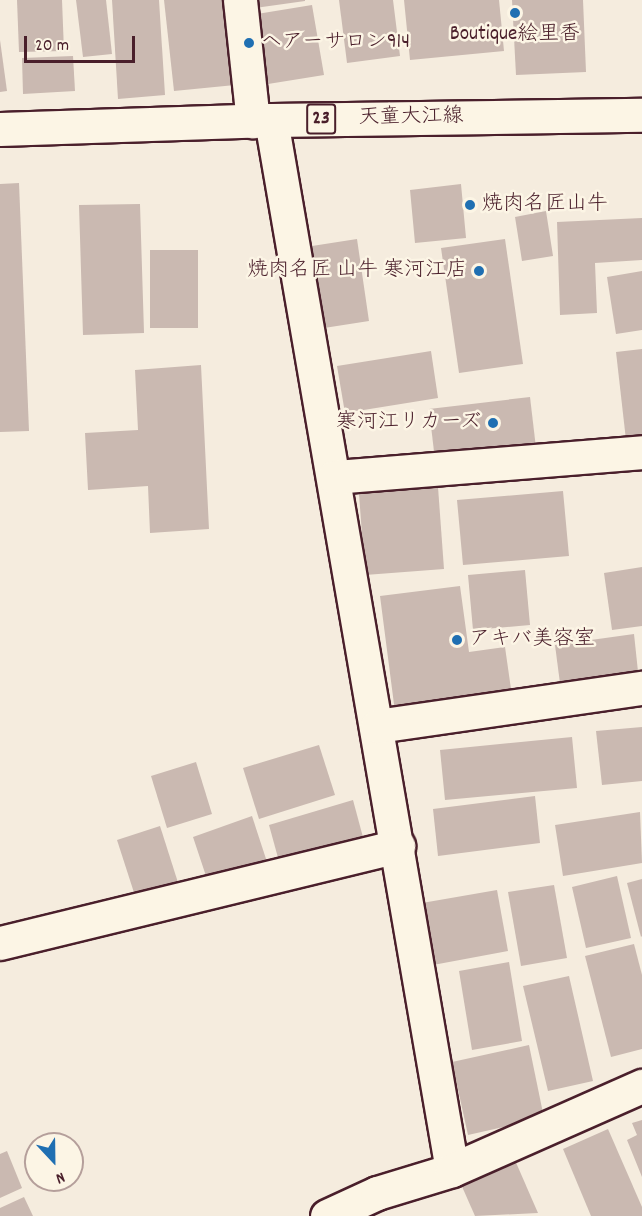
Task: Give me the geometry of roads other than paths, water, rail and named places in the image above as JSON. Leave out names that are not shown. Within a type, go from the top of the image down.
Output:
[{"type":"main road","points":[[240,0],[334,477],[452,1170]]},
{"type":"main road","name":"天童大江線","points":[[0,129],[262,120],[642,115]]},
{"type":"main road","points":[[334,477],[642,453]]},
{"type":"main road","points":[[377,726],[642,688]]},
{"type":"main road","points":[[0,943],[398,846]]},
{"type":"main road","points":[[327,1216],[382,1205],[452,1170],[642,1086]]},
{"type":"place","name":"Boutique絵里香","points":[[515,13]]},
{"type":"place","name":"ヘアーサロン914","points":[[249,43]]},
{"type":"place","name":"焼肉名匠山牛","points":[[470,205]]},
{"type":"place","name":"焼肉名匠 山牛 寒河江店","points":[[479,271]]},
{"type":"place","name":"寒河江リカーズ","points":[[493,423]]},
{"type":"place","name":"アキバ美容室","points":[[457,640]]}]
